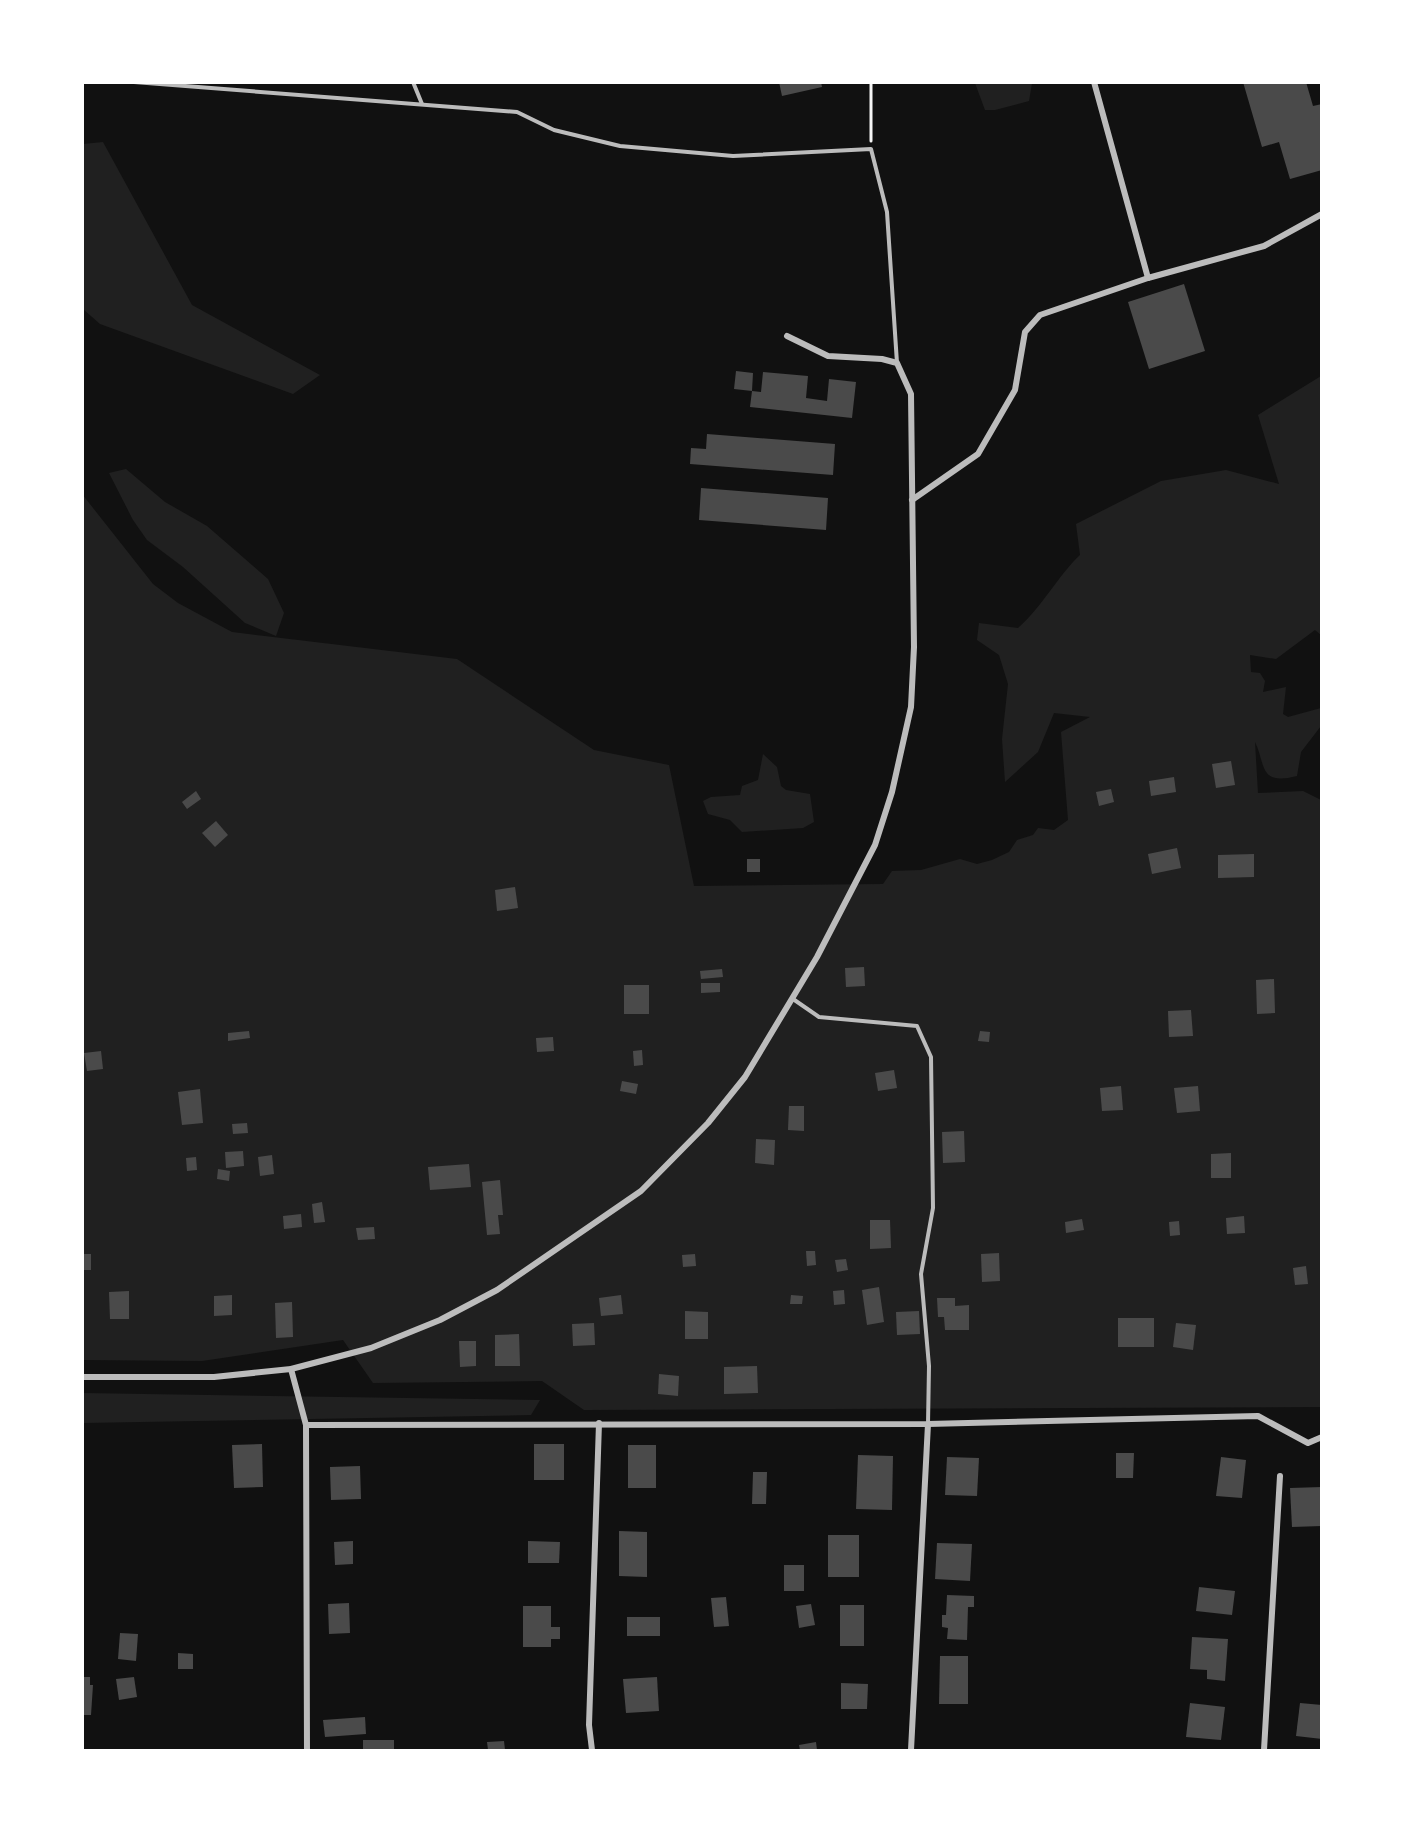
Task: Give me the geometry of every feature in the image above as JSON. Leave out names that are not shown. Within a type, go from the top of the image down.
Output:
[{"type":"street","points":[[1094,82],[1148,278]]},
{"type":"street","points":[[912,500],[978,454],[1015,390],[1025,332],[1040,315],[1148,278],[1263,246],[1322,214]]},
{"type":"street","points":[[82,1377],[214,1377],[291,1369],[371,1348],[440,1320],[497,1290],[641,1191],[708,1123],[745,1077],[793,999],[847,902],[875,845],[899,763],[911,707],[914,647],[912,500],[914,432],[911,394],[897,363],[882,359],[828,356],[787,336]]},
{"type":"street","points":[[291,1369],[306,1425],[307,1750]]},
{"type":"street","points":[[306,1425],[928,1424],[1258,1416],[1308,1443],[1322,1437]]},
{"type":"street","points":[[592,1750],[589,1725],[599,1423]]},
{"type":"street","points":[[911,1750],[928,1424]]},
{"type":"street","points":[[1264,1750],[1280,1476]]},
{"type":"lane","points":[[134,82],[517,112],[554,130],[620,146],[733,156],[871,149],[887,212],[897,363]]},
{"type":"lane","points":[[413,82],[422,104]]},
{"type":"lane","points":[[793,999],[819,1017],[917,1026],[932,1056],[933,1208],[921,1274],[929,1366],[928,1424]]},
{"type":"path","points":[[871,82],[871,149]]},
{"type":"shaded area","points":[[975,82],[1032,83],[1029,101],[995,110],[985,110]]},
{"type":"shaded area","points":[[103,142],[192,305],[320,375],[293,394],[100,324],[83,309],[83,144]]},
{"type":"shaded area","points":[[1321,376],[1321,635],[1315,630],[1276,659],[1250,655],[1251,672],[1260,673],[1265,681],[1263,692],[1286,687],[1283,714],[1288,717],[1321,708],[1321,726],[1301,752],[1297,776],[1276,778],[1269,775],[1255,742],[1258,793],[1303,791],[1321,800],[1321,1407],[584,1410],[542,1381],[373,1383],[343,1340],[202,1361],[83,1360],[82,494],[153,584],[178,603],[232,632],[457,659],[594,750],[669,765],[694,886],[883,884],[892,871],[921,870],[960,859],[977,864],[992,860],[1009,852],[1017,840],[1033,835],[1038,828],[1054,830],[1068,820],[1061,732],[1090,717],[1054,713],[1038,752],[1005,782],[1002,739],[1008,684],[999,655],[977,640],[979,623],[1018,628],[1035,611],[1080,555],[1076,524],[1161,481],[1226,470],[1279,484],[1258,415]]},
{"type":"shaded area","points":[[126,469],[165,502],[207,526],[268,579],[284,613],[276,636],[245,623],[183,567],[147,540],[133,520],[109,473]]},
{"type":"shaded area","points":[[763,754],[777,767],[781,786],[786,790],[810,794],[814,822],[803,828],[742,832],[730,820],[708,814],[703,801],[711,797],[740,795],[742,786],[758,780]]},
{"type":"shaded area","points":[[82,1393],[540,1400],[531,1415],[83,1423]]},
{"type":"building","points":[[779,82],[821,82],[822,87],[782,96]]},
{"type":"building","points":[[1243,82],[1306,82],[1313,106],[1322,104],[1322,170],[1290,179],[1279,142],[1262,147]]},
{"type":"building","points":[[1184,284],[1205,351],[1149,369],[1128,302]]},
{"type":"building","points":[[736,371],[753,373],[752,391],[734,389]]},
{"type":"building","points":[[763,372],[808,376],[806,398],[827,401],[829,379],[856,382],[852,418],[750,407],[752,391],[761,392]]},
{"type":"building","points":[[707,434],[835,444],[833,475],[690,464],[691,448],[706,449]]},
{"type":"building","points":[[701,488],[828,498],[826,530],[699,520]]},
{"type":"building","points":[[1231,761],[1235,785],[1216,788],[1212,764]]},
{"type":"building","points":[[1174,777],[1176,792],[1151,796],[1149,781]]},
{"type":"building","points":[[1111,789],[1114,802],[1099,806],[1096,792]]},
{"type":"building","points":[[196,791],[201,799],[187,809],[182,802]]},
{"type":"building","points":[[216,821],[228,835],[215,847],[202,833]]},
{"type":"building","points":[[1177,848],[1181,868],[1152,874],[1148,854]]},
{"type":"building","points":[[1254,854],[1254,877],[1218,878],[1218,855]]},
{"type":"building","points":[[747,859],[760,859],[760,872],[747,872]]},
{"type":"building","points":[[515,887],[518,908],[497,911],[495,890]]},
{"type":"building","points":[[864,967],[865,986],[846,987],[845,968]]},
{"type":"building","points":[[722,969],[723,977],[701,979],[700,971]]},
{"type":"building","points":[[1274,979],[1275,1013],[1257,1014],[1256,980]]},
{"type":"building","points":[[701,983],[720,983],[720,992],[701,993]]},
{"type":"building","points":[[624,985],[649,985],[649,1014],[624,1014]]},
{"type":"building","points":[[1191,1010],[1193,1036],[1169,1037],[1168,1011]]},
{"type":"building","points":[[249,1031],[250,1038],[228,1041],[228,1033]]},
{"type":"building","points":[[980,1031],[990,1032],[989,1042],[978,1041]]},
{"type":"building","points":[[553,1037],[554,1051],[537,1052],[536,1038]]},
{"type":"building","points":[[642,1050],[643,1065],[634,1066],[633,1051]]},
{"type":"building","points":[[101,1051],[103,1069],[87,1071],[84,1053]]},
{"type":"building","points":[[894,1070],[897,1088],[878,1091],[875,1073]]},
{"type":"building","points":[[622,1081],[638,1084],[636,1094],[620,1091]]},
{"type":"building","points":[[1121,1086],[1123,1110],[1102,1111],[1100,1088]]},
{"type":"building","points":[[1198,1086],[1200,1111],[1177,1113],[1174,1088]]},
{"type":"building","points":[[200,1089],[203,1123],[182,1125],[178,1092]]},
{"type":"building","points":[[789,1106],[804,1106],[804,1131],[788,1130]]},
{"type":"building","points":[[247,1123],[248,1133],[233,1134],[232,1124]]},
{"type":"building","points":[[964,1131],[965,1162],[943,1163],[942,1132]]},
{"type":"building","points":[[756,1139],[775,1140],[774,1165],[755,1163]]},
{"type":"building","points":[[243,1151],[244,1166],[226,1168],[225,1152]]},
{"type":"building","points":[[1231,1153],[1231,1178],[1211,1178],[1211,1154]]},
{"type":"building","points":[[272,1155],[274,1174],[260,1176],[258,1157]]},
{"type":"building","points":[[196,1157],[197,1170],[187,1171],[186,1158]]},
{"type":"building","points":[[469,1164],[471,1187],[430,1190],[428,1167]]},
{"type":"building","points":[[218,1169],[230,1171],[229,1181],[217,1179]]},
{"type":"building","points":[[500,1180],[503,1215],[498,1215],[500,1234],[487,1235],[482,1182]]},
{"type":"building","points":[[322,1202],[325,1222],[314,1223],[312,1204]]},
{"type":"building","points":[[301,1214],[302,1227],[284,1229],[283,1216]]},
{"type":"building","points":[[1244,1216],[1245,1233],[1227,1234],[1226,1218]]},
{"type":"building","points":[[1082,1219],[1084,1230],[1066,1233],[1065,1222]]},
{"type":"building","points":[[870,1220],[890,1220],[891,1248],[870,1249]]},
{"type":"building","points":[[1179,1221],[1180,1235],[1170,1236],[1169,1222]]},
{"type":"building","points":[[374,1227],[375,1239],[358,1240],[356,1228]]},
{"type":"building","points":[[806,1251],[815,1251],[816,1265],[807,1266]]},
{"type":"building","points":[[999,1253],[1000,1281],[982,1282],[981,1254]]},
{"type":"building","points":[[82,1254],[91,1254],[91,1270],[82,1270]]},
{"type":"building","points":[[695,1254],[696,1266],[683,1267],[682,1255]]},
{"type":"building","points":[[846,1259],[848,1270],[837,1272],[835,1260]]},
{"type":"building","points":[[1306,1266],[1308,1284],[1295,1285],[1293,1268]]},
{"type":"building","points":[[879,1287],[884,1322],[867,1325],[862,1290]]},
{"type":"building","points":[[844,1290],[845,1304],[834,1305],[833,1291]]},
{"type":"building","points":[[129,1291],[129,1319],[110,1319],[109,1292]]},
{"type":"building","points":[[232,1295],[232,1315],[214,1316],[214,1296]]},
{"type":"building","points":[[621,1295],[623,1314],[601,1316],[599,1298]]},
{"type":"building","points":[[791,1295],[803,1296],[802,1304],[790,1304]]},
{"type":"building","points":[[937,1298],[955,1298],[955,1306],[969,1305],[969,1330],[945,1330],[944,1317],[938,1317]]},
{"type":"building","points":[[292,1302],[293,1337],[276,1338],[275,1303]]},
{"type":"building","points":[[685,1311],[708,1312],[708,1339],[685,1339]]},
{"type":"building","points":[[919,1311],[920,1334],[897,1335],[896,1312]]},
{"type":"building","points":[[1118,1318],[1154,1318],[1154,1347],[1118,1347]]},
{"type":"building","points":[[594,1323],[595,1345],[573,1346],[572,1324]]},
{"type":"building","points":[[1176,1323],[1196,1325],[1193,1350],[1173,1347]]},
{"type":"building","points":[[519,1334],[520,1366],[495,1366],[495,1335]]},
{"type":"building","points":[[459,1341],[476,1341],[476,1366],[460,1367]]},
{"type":"building","points":[[757,1366],[758,1393],[724,1394],[724,1367]]},
{"type":"building","points":[[659,1374],[679,1376],[678,1396],[658,1394]]},
{"type":"building","points":[[262,1444],[263,1487],[234,1488],[232,1445]]},
{"type":"building","points":[[534,1444],[564,1444],[564,1480],[534,1480]]},
{"type":"building","points":[[628,1445],[656,1445],[656,1488],[628,1488]]},
{"type":"building","points":[[1116,1453],[1134,1453],[1133,1478],[1116,1478]]},
{"type":"building","points":[[858,1455],[893,1456],[892,1510],[856,1509]]},
{"type":"building","points":[[947,1457],[979,1458],[977,1496],[945,1495]]},
{"type":"building","points":[[1221,1457],[1246,1460],[1242,1498],[1216,1496]]},
{"type":"building","points":[[360,1466],[361,1499],[331,1500],[330,1467]]},
{"type":"building","points":[[753,1472],[767,1472],[766,1504],[752,1504]]},
{"type":"building","points":[[1322,1487],[1322,1526],[1292,1527],[1290,1488]]},
{"type":"building","points":[[619,1531],[647,1532],[647,1577],[619,1576]]},
{"type":"building","points":[[828,1535],[859,1535],[859,1577],[828,1577]]},
{"type":"building","points":[[353,1541],[353,1564],[335,1565],[334,1542]]},
{"type":"building","points":[[528,1541],[560,1542],[559,1563],[528,1563]]},
{"type":"building","points":[[937,1543],[972,1544],[970,1581],[935,1579]]},
{"type":"building","points":[[784,1565],[804,1565],[804,1591],[784,1591]]},
{"type":"building","points":[[1199,1587],[1235,1591],[1232,1615],[1196,1611]]},
{"type":"building","points":[[947,1595],[974,1596],[974,1607],[968,1607],[967,1640],[947,1639],[948,1628],[942,1627],[942,1615],[946,1615]]},
{"type":"building","points":[[726,1597],[729,1626],[714,1627],[711,1598]]},
{"type":"building","points":[[349,1603],[350,1633],[329,1634],[328,1604]]},
{"type":"building","points":[[811,1604],[815,1625],[799,1628],[796,1606]]},
{"type":"building","points":[[840,1605],[864,1605],[864,1646],[840,1646]]},
{"type":"building","points":[[523,1606],[551,1606],[551,1627],[560,1627],[560,1639],[551,1639],[551,1647],[523,1647]]},
{"type":"building","points":[[627,1617],[660,1617],[660,1636],[627,1636]]},
{"type":"building","points":[[120,1633],[138,1634],[136,1661],[118,1659]]},
{"type":"building","points":[[1192,1637],[1228,1639],[1225,1681],[1207,1679],[1207,1670],[1190,1669]]},
{"type":"building","points":[[178,1653],[193,1654],[193,1669],[178,1669]]},
{"type":"building","points":[[940,1656],[968,1656],[968,1704],[939,1704]]},
{"type":"building","points":[[82,1677],[90,1677],[90,1685],[93,1685],[91,1715],[82,1715]]},
{"type":"building","points":[[134,1677],[137,1697],[119,1700],[116,1679]]},
{"type":"building","points":[[657,1677],[659,1711],[626,1713],[623,1679]]},
{"type":"building","points":[[841,1683],[868,1684],[867,1709],[841,1709]]},
{"type":"building","points":[[1190,1703],[1225,1707],[1221,1740],[1186,1737]]},
{"type":"building","points":[[1300,1703],[1322,1705],[1322,1739],[1296,1736]]},
{"type":"building","points":[[365,1717],[366,1734],[325,1737],[323,1720]]},
{"type":"building","points":[[363,1740],[394,1740],[394,1750],[363,1750]]},
{"type":"building","points":[[504,1741],[505,1750],[488,1750],[487,1742]]},
{"type":"building","points":[[816,1742],[817,1750],[800,1750],[799,1745]]}]
